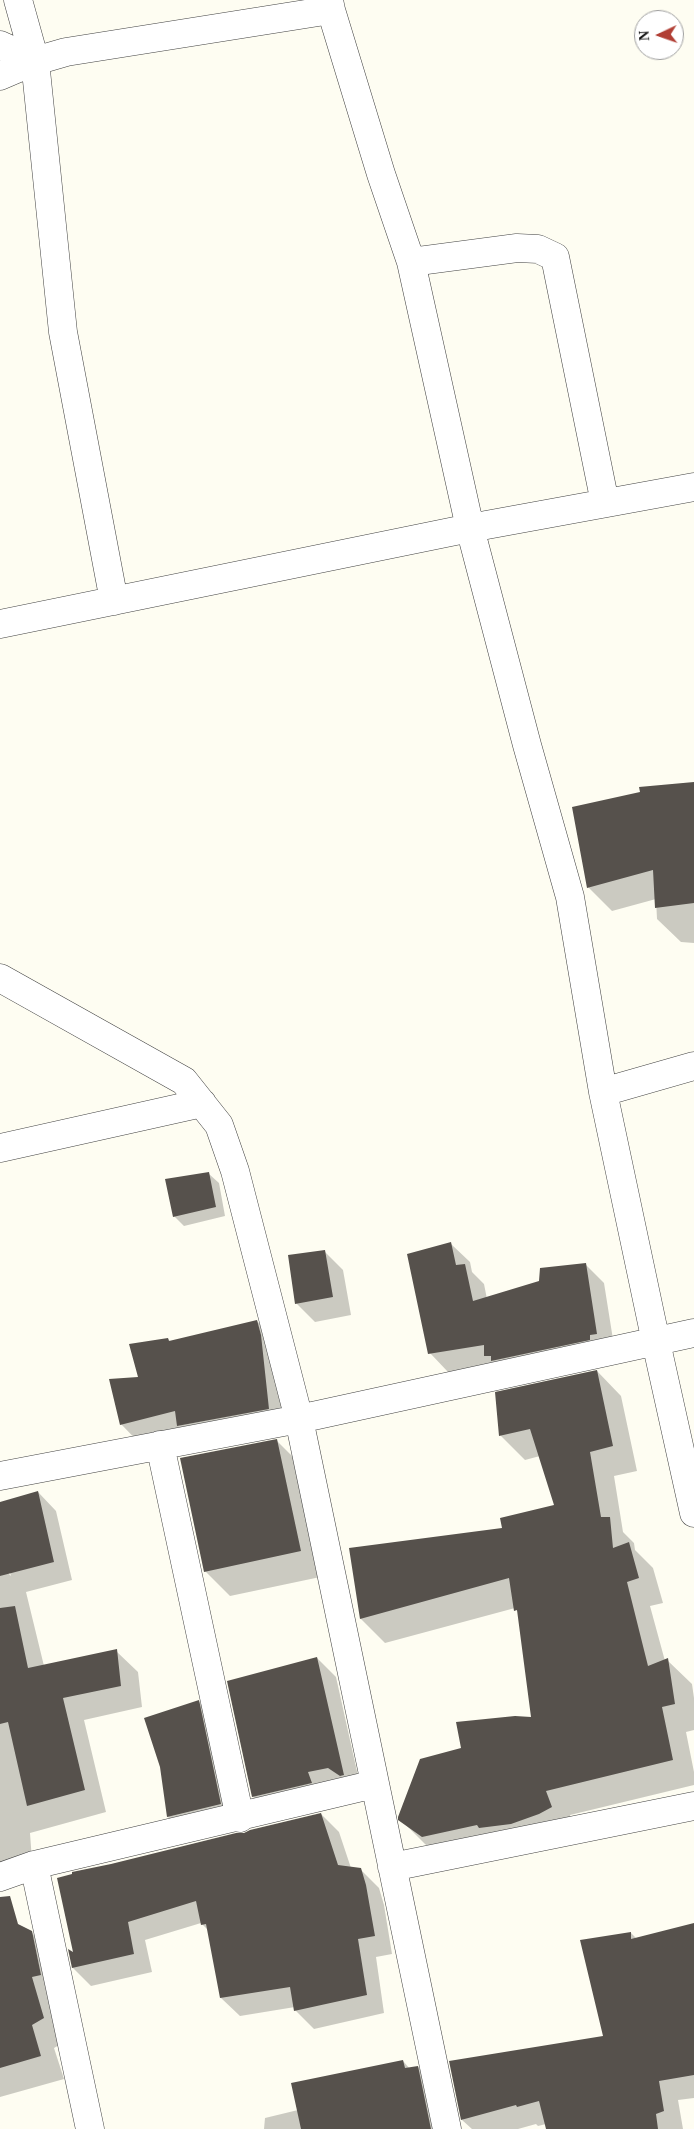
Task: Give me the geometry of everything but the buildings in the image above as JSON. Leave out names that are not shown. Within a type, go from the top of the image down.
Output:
[{"type":"street","points":[[18,0],[35,60],[63,332],[114,601]]},
{"type":"street","points":[[0,76],[35,60],[66,52],[330,5],[381,174],[411,262],[470,528],[527,745],[570,897],[604,1092],[694,1513]]},
{"type":"street","points":[[0,45],[35,60]]},
{"type":"street","points":[[411,262],[517,248],[538,248],[555,258],[605,503]]},
{"type":"street","points":[[0,624],[470,528],[694,487]]},
{"type":"street","points":[[0,978],[184,1081],[219,1125],[235,1171],[299,1419],[447,2129]]},
{"type":"street","points":[[604,1092],[694,1066]]},
{"type":"street","points":[[0,1148],[202,1103]]},
{"type":"street","points":[[0,1476],[299,1419],[694,1333]]},
{"type":"street","points":[[160,1445],[240,1818]]},
{"type":"street","points":[[0,1877],[34,1865],[240,1818],[375,1784]]},
{"type":"street","points":[[392,1867],[694,1806]]},
{"type":"street","points":[[34,1865],[90,2129]]}]
